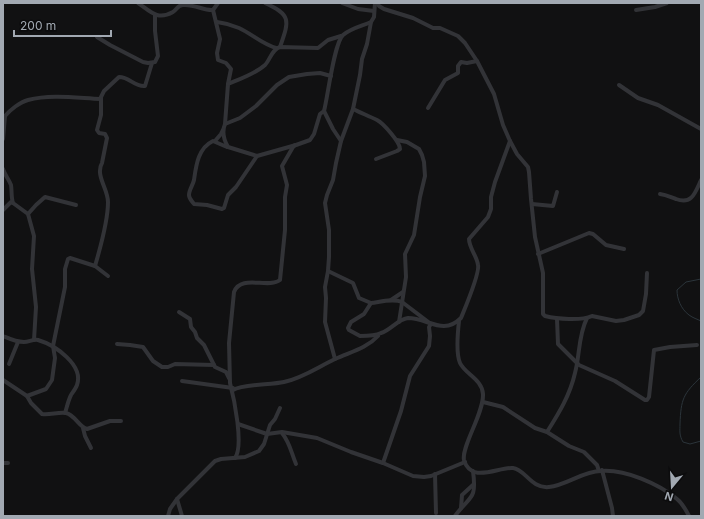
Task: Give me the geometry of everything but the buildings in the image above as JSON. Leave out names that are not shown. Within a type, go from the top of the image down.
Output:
[{"type":"street","points":[[138,3],[155,16],[172,12],[180,5],[200,6],[208,11],[213,10],[218,3]]},
{"type":"street","points":[[228,84],[257,71],[266,64],[268,58],[278,47],[286,30],[287,21],[282,11],[265,3]]},
{"type":"street","points":[[342,3],[358,9],[374,11]]},
{"type":"street","points":[[335,359],[325,322],[325,288],[328,271],[329,230],[325,204],[333,180],[341,141],[353,109],[362,59],[367,44],[376,3],[384,9],[413,18],[433,28],[440,28],[458,36],[465,43],[477,61],[494,94],[510,141],[517,154],[528,167],[535,237],[538,254],[542,262],[543,314],[545,316],[557,319],[587,318],[596,316],[616,321],[639,315],[643,311],[646,294],[647,273]]},
{"type":"street","points":[[636,10],[655,7],[667,3]]},
{"type":"street","points":[[213,10],[220,39],[217,53],[218,60],[226,63],[231,69],[228,84],[225,124],[221,134],[215,141],[210,142],[207,145],[196,162],[194,181],[189,196],[195,204],[207,205],[222,209],[224,208],[228,195],[236,187],[257,156]]},
{"type":"street","points":[[95,266],[105,225],[108,200],[102,182],[100,166],[102,163],[107,138],[105,134],[99,133],[97,130],[101,115],[101,99],[104,91],[119,77],[122,77],[138,86],[145,86],[152,63],[155,62],[158,56],[155,16]]},
{"type":"street","points":[[217,22],[240,28],[263,43],[278,47],[318,48],[328,40],[341,36],[350,30],[371,22]]},
{"type":"street","points":[[215,141],[228,147],[257,156],[310,140],[314,134],[320,114],[324,110],[334,58],[341,36]]},
{"type":"street","points":[[98,38],[143,62],[152,63]]},
{"type":"street","points":[[428,108],[445,80],[458,73],[458,66],[461,62],[467,63],[477,61]]},
{"type":"street","points":[[225,124],[240,118],[256,106],[277,85],[289,77],[320,73],[331,76]]},
{"type":"street","points":[[619,85],[638,98],[658,105],[701,129]]},
{"type":"street","points":[[5,116],[27,100],[60,97],[101,99]]},
{"type":"street","points":[[3,109],[5,116],[3,139]]},
{"type":"street","points":[[353,109],[380,122],[400,145],[400,149],[376,159]]},
{"type":"street","points":[[324,110],[333,129],[341,141]]},
{"type":"street","points":[[223,129],[228,147]]},
{"type":"street","points":[[397,140],[407,142],[419,150],[424,162],[425,176],[414,235],[405,254],[406,277],[399,322]]},
{"type":"street","points":[[510,141],[495,182],[491,197],[491,209],[488,217],[469,239],[476,256],[478,268],[459,320],[458,339],[460,363],[481,386],[483,402],[476,425],[464,453],[465,462],[473,471],[479,473],[513,468],[518,470],[537,485],[549,487],[580,476],[601,471],[623,473],[651,482],[678,499],[689,516]]},
{"type":"street","points":[[230,380],[229,343],[231,313],[235,289],[248,282],[278,282],[282,276],[281,264],[285,230],[285,197],[287,185],[282,166],[293,147],[296,145]]},
{"type":"street","points":[[3,169],[4,175],[11,186],[11,198],[13,203],[28,214],[34,240],[32,269],[36,308],[34,340]]},
{"type":"street","points":[[660,194],[667,194],[682,201],[688,200],[693,196],[700,183]]},
{"type":"street","points":[[532,204],[553,206],[555,205],[557,192]]},
{"type":"street","points":[[28,214],[45,197],[76,205]]},
{"type":"street","points":[[3,210],[11,202],[13,203]]},
{"type":"street","points":[[538,254],[589,233],[593,234],[606,245],[624,249]]},
{"type":"street","points":[[27,396],[46,389],[52,380],[55,358],[53,346],[65,287],[66,262],[70,258],[95,266],[108,276]]},
{"type":"street","points":[[328,271],[353,283],[359,298],[371,303],[399,300],[431,324]]},
{"type":"street","points":[[390,300],[404,291]]},
{"type":"street","points":[[371,303],[364,314],[350,324],[349,330],[360,336],[378,334],[391,329],[399,322],[409,318],[431,324],[446,326],[459,320]]},
{"type":"street","points":[[179,312],[190,318],[191,327],[197,338],[204,345],[214,365],[218,370],[226,372],[230,380],[233,389],[238,424],[238,451],[235,458]]},
{"type":"street","points":[[547,432],[564,404],[575,376],[581,334],[587,318]]},
{"type":"street","points":[[557,319],[558,344],[577,363],[586,369],[615,381],[637,396],[647,400],[651,382],[654,350],[697,345]]},
{"type":"street","points":[[383,463],[401,411],[410,376],[428,349],[430,342],[429,327],[431,324]]},
{"type":"street","points":[[3,336],[18,342],[26,343],[38,340],[53,346],[70,361],[78,375],[77,385],[68,402],[65,413]]},
{"type":"street","points":[[182,381],[233,389],[242,386],[284,382],[304,375],[335,359],[359,350],[372,342],[378,336]]},
{"type":"street","points":[[9,364],[18,342]]},
{"type":"street","points":[[117,344],[143,347],[153,361],[162,367],[168,367],[175,364],[214,365]]},
{"type":"street","points":[[3,380],[27,396],[31,403],[42,414],[53,415],[65,413],[74,417],[83,428],[85,436],[92,448]]},
{"type":"street","points":[[483,402],[504,407],[516,417],[535,428],[547,432],[569,446],[584,452],[601,471],[613,516]]},
{"type":"street","points":[[168,516],[170,509],[177,499],[215,461],[245,457],[255,453],[264,444],[267,434],[280,408]]},
{"type":"street","points":[[83,428],[90,428],[110,421],[121,421]]},
{"type":"street","points":[[238,424],[267,434],[282,432],[317,438],[413,476],[424,477],[465,462]]},
{"type":"street","points":[[282,432],[289,441],[291,453],[296,464]]},
{"type":"street","points":[[3,463],[8,463]]},
{"type":"street","points":[[455,516],[471,498],[474,489],[473,471]]},
{"type":"street","points":[[435,474],[436,513]]},
{"type":"street","points":[[461,508],[462,495],[474,484]]},
{"type":"street","points":[[177,499],[182,516]]},
{"type":"waterway","points":[[701,279],[686,282],[677,290],[679,300],[686,313],[701,321]]},
{"type":"waterway","points":[[701,377],[690,388],[684,398],[680,416],[680,431],[683,442],[690,444],[701,441]]}]
